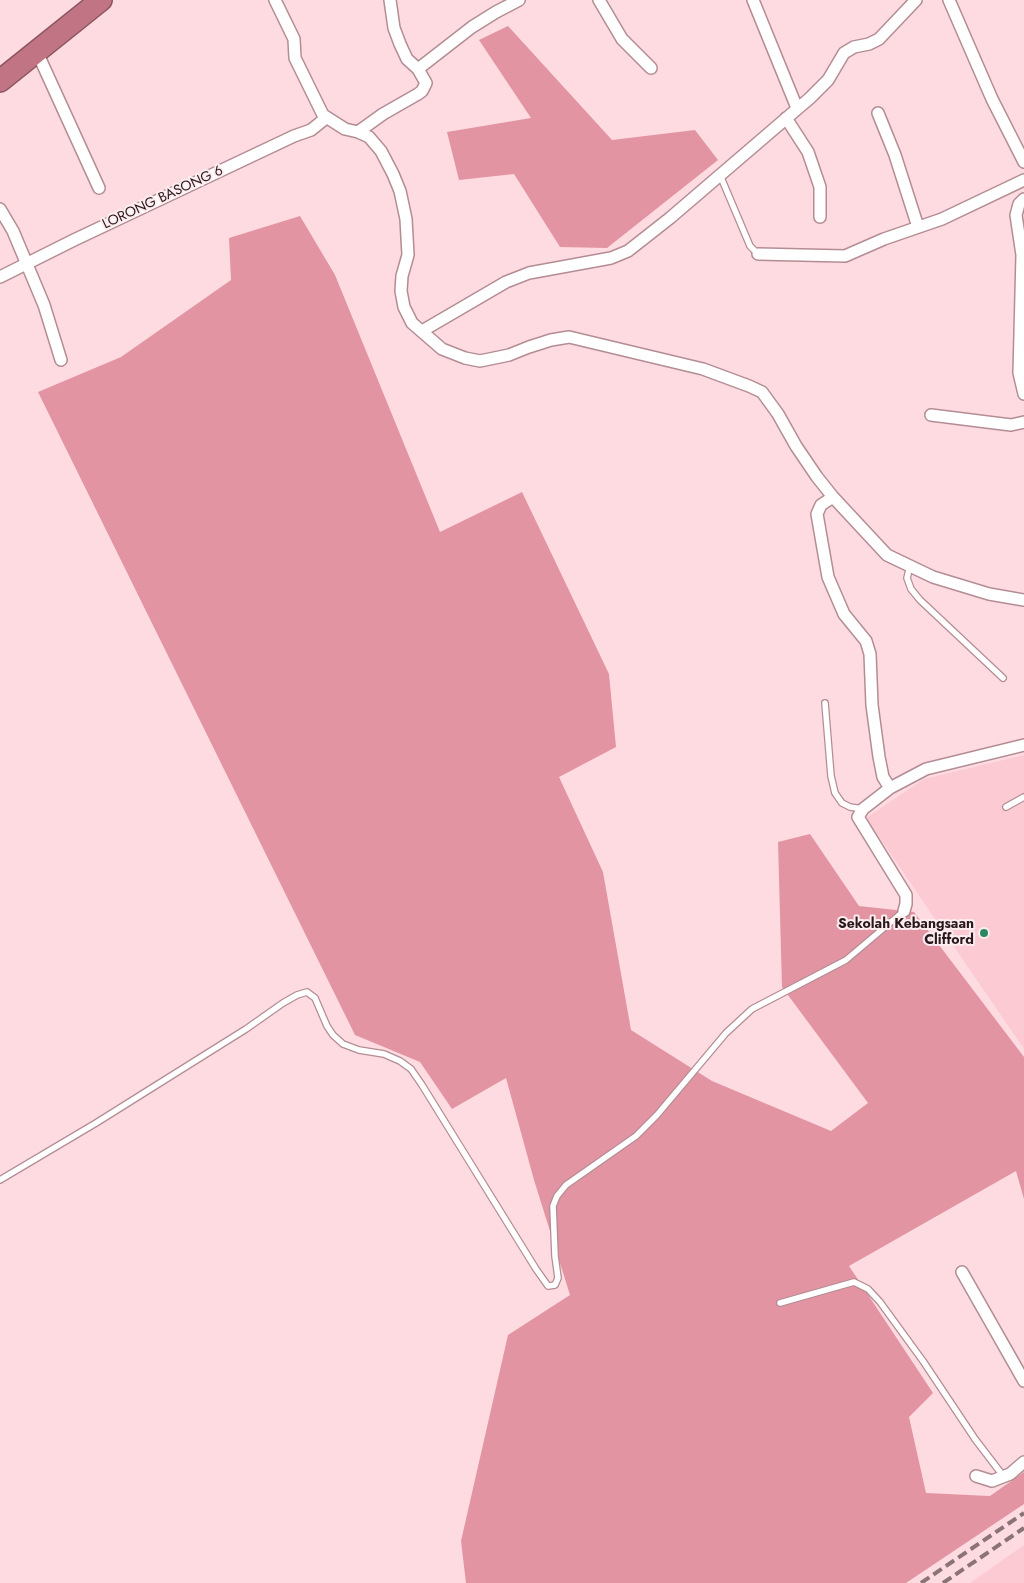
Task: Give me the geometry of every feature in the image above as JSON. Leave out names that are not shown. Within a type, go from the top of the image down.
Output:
[{"type":"highway","points":[[0,81],[101,0]]},
{"type":"street","points":[[275,0],[294,40],[295,58],[323,115],[345,130],[358,132],[369,138],[381,151],[400,191],[406,218],[408,255],[402,276],[401,291],[404,307],[412,323],[442,349],[465,358],[480,361],[509,355],[551,340],[569,337],[703,370],[749,386],[762,392],[778,414],[796,446],[833,497],[887,555],[933,577],[980,591],[1024,600]]},
{"type":"street","points":[[358,132],[382,114],[422,91],[426,83],[418,69],[407,58],[400,44],[394,28],[390,0]]},
{"type":"street","points":[[418,69],[472,27],[519,0]]},
{"type":"street","points":[[599,0],[622,39],[651,68]]},
{"type":"street","points":[[753,0],[797,108]]},
{"type":"street","points":[[422,331],[506,282],[529,273],[611,258],[628,251],[670,218],[810,98],[828,80],[844,53],[854,46],[869,44],[879,40],[916,0]]},
{"type":"street","points":[[950,0],[992,99],[1024,162]]},
{"type":"street","points":[[37,52],[99,188]]},
{"type":"street","points":[[878,113],[895,155],[918,227]]},
{"type":"street","name":"LORONG BASONG 6","points":[[0,278],[74,240],[294,136],[311,130],[326,118]]},
{"type":"street","points":[[786,118],[808,152],[820,187],[820,217]]},
{"type":"street","points":[[758,254],[845,256],[884,239],[942,219],[1024,180]]},
{"type":"street","points":[[1024,199],[1019,204],[1016,215],[1022,255],[1019,373],[1024,394]]},
{"type":"street","points":[[0,209],[13,231],[44,304],[61,360]]},
{"type":"street","points":[[931,415],[1011,425],[1024,422]]},
{"type":"street","points":[[833,497],[821,505],[817,514],[828,577],[844,614],[866,641],[868,647],[870,654],[872,705],[879,757],[884,777],[890,788]]},
{"type":"street","points":[[904,911],[906,895],[858,817],[863,809],[890,788],[926,769],[1024,745]]},
{"type":"street","points":[[962,1272],[1024,1381]]},
{"type":"street","points":[[976,1476],[992,1481],[1010,1474],[1024,1462]]},
{"type":"lane","points":[[720,175],[750,246],[758,254]]},
{"type":"lane","points":[[910,566],[907,578],[910,589],[1003,678]]},
{"type":"lane","points":[[825,703],[831,776],[835,793],[842,803],[850,807],[863,809]]},
{"type":"lane","points":[[1006,807],[1024,797]]},
{"type":"lane","points":[[0,1180],[96,1123],[283,1003],[306,992],[315,998],[327,1026],[343,1044],[359,1050],[384,1054],[400,1061],[411,1069],[540,1275],[548,1286],[554,1285],[558,1278],[552,1206],[566,1185],[636,1136],[726,1033],[752,1010],[846,960],[904,911]]},
{"type":"lane","points":[[780,1302],[854,1282],[868,1289],[880,1302],[918,1354],[975,1439],[1004,1477]]},
{"type":"shaded area","points":[[508,26],[612,140],[695,130],[718,160],[607,248],[560,247],[514,174],[459,180],[447,132],[531,118],[479,40]]},
{"type":"shaded area","points":[[300,216],[335,275],[440,532],[522,492],[609,674],[616,747],[559,777],[603,872],[631,1030],[712,1081],[831,1131],[868,1103],[782,987],[778,842],[810,834],[859,906],[914,912],[1024,1057],[1024,1199],[1016,1171],[849,1266],[933,1393],[909,1417],[926,1493],[990,1496],[1024,1472],[1024,1504],[906,1583],[466,1583],[461,1541],[508,1335],[570,1295],[534,1180],[506,1078],[452,1109],[420,1062],[355,1035],[38,392],[121,357],[231,280],[229,238]]},
{"type":"shaded area","name":"Sekolah Kebangsaan Clifford","points":[[1024,755],[1024,1049],[866,818],[924,779]]},
{"type":"shaded area","points":[[1024,1545],[1024,1583],[970,1583]]},
{"type":"railway","points":[[921,1583],[1024,1513]]},
{"type":"railway","points":[[943,1583],[1024,1528]]},
{"type":"place","name":"Sekolah Kebangsaan Clifford","points":[[984,933]]}]
